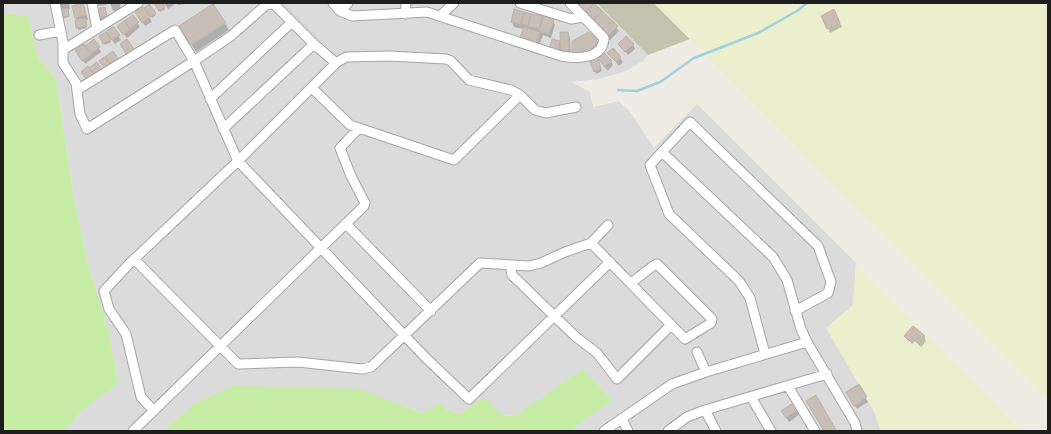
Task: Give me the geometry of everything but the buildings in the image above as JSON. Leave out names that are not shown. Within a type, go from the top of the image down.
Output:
[{"type":"street","points":[[55,3],[61,31],[63,63],[76,83],[80,114],[87,128],[231,36],[266,5],[275,5],[314,44],[336,63]]},
{"type":"street","points":[[92,3],[97,29]]},
{"type":"street","points":[[333,3],[340,11],[352,16],[428,12],[561,56],[573,58],[588,56],[600,51],[604,46],[604,38],[570,3]]},
{"type":"street","points":[[340,11],[348,3]]},
{"type":"street","points":[[405,14],[406,3]]},
{"type":"street","points":[[440,16],[454,3]]},
{"type":"street","points":[[520,3],[571,19],[584,17]]},
{"type":"street","points":[[63,50],[133,5]]},
{"type":"street","points":[[210,99],[292,22]]},
{"type":"street","points":[[77,90],[175,30],[194,61],[238,161],[405,336],[469,399],[610,262]]},
{"type":"street","points":[[39,35],[61,31]]},
{"type":"street","points":[[224,129],[314,44]]},
{"type":"street","points":[[153,410],[141,397],[126,334],[109,309],[104,294],[105,289],[134,259],[238,161],[336,63],[346,58],[389,56],[446,59],[452,61],[469,80],[511,90],[520,95],[535,110],[546,113],[576,107]]},
{"type":"street","points":[[312,88],[350,125],[454,160],[520,95]]},
{"type":"street","points":[[765,354],[750,298],[740,281],[670,214],[650,165],[690,122],[818,246],[830,277],[831,282],[828,292],[795,311]]},
{"type":"street","points":[[132,431],[364,206],[365,203],[351,176],[340,148],[359,128]]},
{"type":"street","points":[[662,152],[773,257],[787,280],[795,311],[807,342],[855,423],[857,431]]},
{"type":"street","points":[[346,224],[431,311]]},
{"type":"street","points":[[134,259],[238,364],[298,362],[362,369],[371,367],[480,263],[529,266],[541,263],[565,252],[591,243],[608,226]]},
{"type":"street","points":[[591,243],[685,339],[712,322],[657,264],[631,283]]},
{"type":"street","points":[[510,265],[512,275],[584,344],[597,353],[617,379],[671,325]]},
{"type":"street","points":[[604,431],[672,384],[706,372],[807,342]]},
{"type":"street","points":[[697,352],[706,372]]},
{"type":"street","points":[[672,430],[687,418],[705,410],[827,374]]},
{"type":"street","points":[[788,386],[816,431]]},
{"type":"street","points":[[751,397],[771,431]]},
{"type":"street","points":[[705,410],[716,431]]},
{"type":"street","points":[[622,419],[628,431]]},
{"type":"shaded area","points":[[3,3],[597,3],[648,55],[643,61],[626,71],[599,79],[571,82],[590,92],[593,107],[619,101],[631,113],[654,148],[697,104],[856,263],[853,305],[858,384],[874,411],[881,431],[569,431],[612,400],[583,369],[516,415],[504,416],[484,399],[459,414],[447,410],[441,403],[423,413],[392,402],[233,386],[195,404],[163,431],[61,431],[71,425],[78,414],[118,383],[109,332],[88,264],[74,199],[56,79],[38,57],[28,16],[3,13]]},
{"type":"shaded area","points":[[597,3],[654,3],[690,39],[648,55]]},
{"type":"shaded area","points":[[654,3],[1048,3],[1048,401],[690,39]]},
{"type":"shaded area","points":[[856,263],[1021,431],[881,431],[874,411],[826,328],[853,305]]},
{"type":"green space","points":[[3,13],[28,16],[38,57],[56,79],[74,199],[88,264],[109,332],[118,383],[78,414],[71,425],[61,431],[3,431]]},
{"type":"green space","points":[[583,369],[612,400],[569,431],[163,431],[194,404],[233,386],[359,389],[422,413],[441,403],[447,410],[459,414],[484,398],[504,416],[516,415]]},
{"type":"waterway","points":[[622,90],[618,90],[637,91],[660,82],[694,58],[758,33],[797,11],[807,3]]}]
